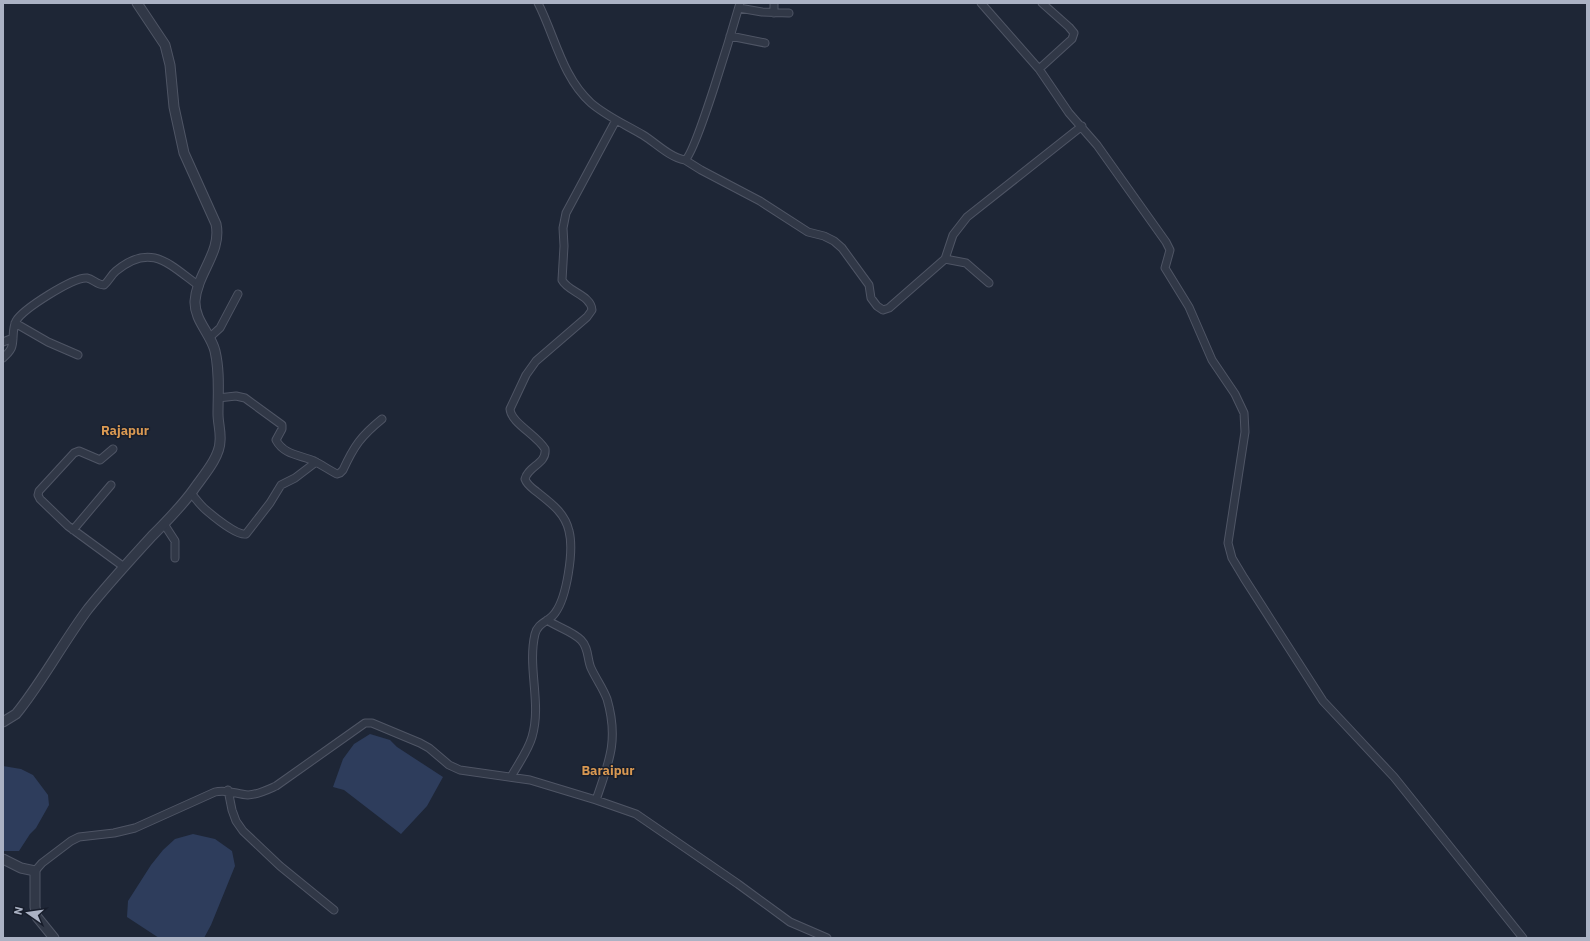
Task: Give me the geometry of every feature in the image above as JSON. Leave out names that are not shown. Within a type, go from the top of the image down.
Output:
[{"type":"street","points":[[3,722],[20,710],[88,609],[192,493],[208,469],[219,448],[217,360],[215,349],[196,310],[195,300],[199,286],[216,245],[218,230],[194,177],[180,138],[174,106],[170,65],[165,45],[137,3]]},
{"type":"street","points":[[538,3],[548,22],[560,56],[574,83],[591,102],[616,120],[701,170],[760,201],[808,232],[824,236],[834,241],[842,248],[869,285],[873,302],[880,309],[884,310],[889,308],[945,259],[953,235],[967,217],[1082,126]]},
{"type":"street","points":[[774,3],[774,13]]},
{"type":"street","points":[[981,3],[1039,69],[1069,113],[1082,126],[1169,246],[1169,254],[1165,268],[1189,307],[1212,360],[1235,394],[1244,413],[1245,432],[1228,543],[1229,550],[1237,566],[1323,701],[1394,777],[1523,938]]},
{"type":"street","points":[[1039,69],[1072,38],[1074,33],[1042,3]]},
{"type":"street","points":[[682,159],[690,155],[703,121],[740,5],[774,13],[789,13]]},
{"type":"street","points":[[730,36],[765,43]]},
{"type":"street","points":[[511,777],[532,737],[536,703],[533,645],[537,629],[556,612],[563,598],[571,553],[570,533],[567,522],[559,510],[526,482],[525,479],[528,472],[545,456],[545,449],[535,437],[512,417],[510,409],[517,393],[533,365],[587,317],[592,310],[590,304],[586,300],[566,286],[562,280],[564,246],[563,221],[571,203],[616,120]]},
{"type":"street","points":[[3,358],[12,348],[15,322],[33,304],[67,285],[86,278],[104,285],[117,270],[139,258],[149,256],[161,260],[199,286]]},
{"type":"street","points":[[945,259],[966,263],[990,284]]},
{"type":"street","points":[[209,338],[220,328],[238,294]]},
{"type":"street","points":[[15,322],[48,342],[78,355]]},
{"type":"street","points":[[3,342],[13,338]]},
{"type":"street","points":[[218,398],[240,396],[251,402],[282,425],[282,429],[276,440],[280,445],[294,455],[316,462],[337,474],[340,473],[358,442],[367,431],[382,419]]},
{"type":"street","points":[[113,449],[100,460],[76,451],[38,493],[38,497],[73,530],[124,568]]},
{"type":"street","points":[[192,493],[205,510],[236,532],[246,534],[270,503],[281,485],[295,478],[316,462]]},
{"type":"street","points":[[73,530],[111,485]]},
{"type":"street","points":[[164,524],[175,541],[175,558]]},
{"type":"street","points":[[547,620],[575,635],[585,645],[591,669],[606,698],[610,713],[613,745],[610,761],[596,800]]},
{"type":"street","points":[[54,938],[37,917],[35,907],[35,871],[42,863],[71,841],[79,837],[127,831],[146,824],[215,792],[228,790],[248,795],[276,786],[366,723],[379,725],[430,748],[455,768],[530,780],[596,800],[642,817],[790,922],[827,938]]},
{"type":"street","points":[[228,790],[236,821],[243,831],[280,866],[334,910]]},
{"type":"street","points":[[3,859],[21,868],[35,871]]},
{"type":"water","points":[[370,734],[390,740],[397,747],[443,777],[427,806],[401,834],[344,790],[333,787],[343,759],[354,744]]},
{"type":"water","points":[[3,766],[21,769],[33,775],[48,795],[49,805],[36,828],[30,834],[19,851],[3,851]]},
{"type":"water","points":[[193,834],[215,839],[232,851],[235,866],[211,925],[204,938],[159,938],[127,917],[128,901],[151,865],[163,850],[175,839]]},
{"type":"district","name":"Rajapur","points":[[125,430]]},
{"type":"district","name":"Baraipur","points":[[608,770]]}]
